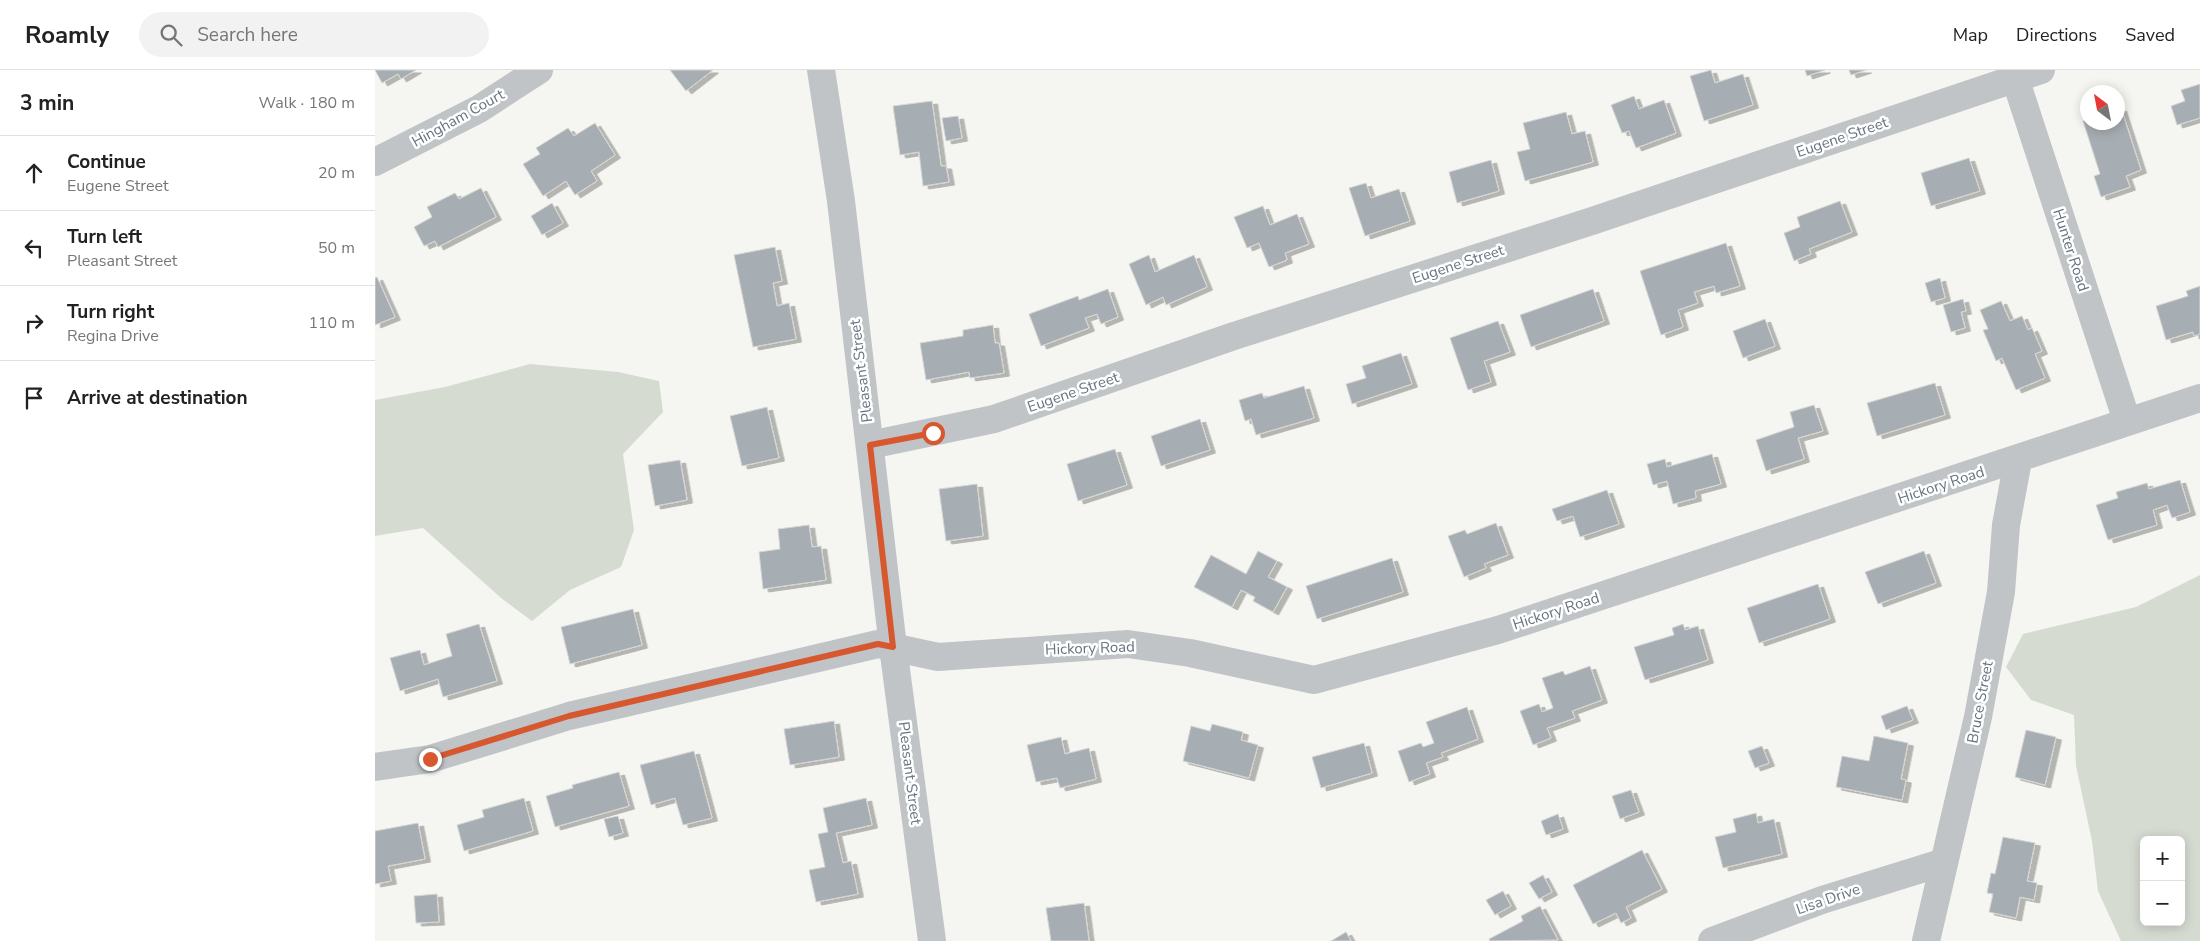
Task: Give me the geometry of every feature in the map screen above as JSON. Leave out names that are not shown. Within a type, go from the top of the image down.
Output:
[{"type":"street","name":"Hingham Court","points":[[375,162],[479,109],[539,70]]},
{"type":"street","name":"Pleasant Street","points":[[821,70],[841,201],[893,647],[932,941]]},
{"type":"street","name":"Eugene Street","points":[[870,445],[994,419],[1235,336],[1592,221],[2041,70]]},
{"type":"street","name":"Hunter Road","points":[[2015,78],[2127,421]]},
{"type":"street","name":"Hickory Road","points":[[375,767],[430,759],[569,716],[878,644],[938,657],[1128,644],[1190,653],[1314,680],[1498,630],[2018,460],[2127,421],[2200,398]]},
{"type":"street","name":"Bruce Street","points":[[1926,941],[1978,717],[2001,592],[2006,525],[2018,460]]},
{"type":"street","name":"Lisa Drive","points":[[1713,941],[1822,900],[1944,862]]},
{"type":"shaded area","points":[[530,364],[618,372],[659,381],[663,412],[623,454],[634,530],[621,567],[570,590],[532,621],[501,598],[423,528],[375,536],[375,400],[445,387]]},
{"type":"shaded area","points":[[2200,575],[2200,941],[2121,941],[2098,891],[2092,841],[2076,766],[2074,715],[2031,700],[2006,667],[2023,634],[2136,607]]},
{"type":"building","points":[[375,70],[416,70],[401,79],[398,74],[382,83]]},
{"type":"building","points":[[670,70],[713,70],[686,91]]},
{"type":"building","points":[[1711,70],[1715,83],[1743,74],[1753,105],[1704,121],[1690,76]]},
{"type":"building","points":[[1805,70],[1825,70],[1807,76]]},
{"type":"building","points":[[1849,70],[1866,70],[1851,75]]},
{"type":"building","points":[[2200,84],[2200,118],[2177,125],[2171,106],[2185,101],[2181,90]]},
{"type":"building","points":[[1634,96],[1639,109],[1664,100],[1676,133],[1636,148],[1629,131],[1622,133],[1611,105]]},
{"type":"building","points":[[932,101],[941,166],[946,166],[949,182],[923,186],[919,152],[900,155],[893,106]]},
{"type":"building","points":[[1566,112],[1572,134],[1585,131],[1593,162],[1525,181],[1517,152],[1530,149],[1523,123]]},
{"type":"building","points":[[958,116],[962,138],[946,141],[942,118]]},
{"type":"building","points":[[2125,120],[2141,170],[2126,176],[2130,187],[2101,197],[2094,176],[2100,174],[2086,130],[2125,130]]},
{"type":"building","points":[[595,123],[615,155],[591,171],[597,181],[575,195],[566,181],[543,196],[523,164],[540,154],[536,148],[568,128],[574,136]]},
{"type":"building","points":[[1969,158],[1980,191],[1931,206],[1921,173]]},
{"type":"building","points":[[1491,160],[1499,191],[1457,203],[1449,172]]},
{"type":"building","points":[[1366,183],[1371,198],[1399,189],[1410,221],[1365,236],[1349,188]]},
{"type":"building","points":[[481,188],[496,217],[438,247],[435,241],[424,246],[414,227],[432,217],[427,207],[455,193],[459,199]]},
{"type":"building","points":[[1840,201],[1852,232],[1809,249],[1811,254],[1794,261],[1784,233],[1800,227],[1797,217]]},
{"type":"building","points":[[552,203],[563,223],[542,235],[531,216]]},
{"type":"building","points":[[1263,206],[1270,225],[1297,214],[1309,244],[1285,253],[1287,260],[1269,267],[1259,243],[1247,248],[1234,217]]},
{"type":"building","points":[[1726,243],[1740,286],[1716,293],[1714,286],[1694,292],[1698,303],[1678,310],[1683,327],[1661,335],[1640,271]]},
{"type":"building","points":[[775,247],[782,281],[773,283],[777,306],[789,303],[796,339],[753,347],[734,255]]},
{"type":"building","points":[[1149,255],[1155,272],[1194,255],[1207,287],[1166,305],[1163,297],[1146,305],[1129,264]]},
{"type":"building","points":[[377,277],[395,317],[375,325],[375,278]]},
{"type":"building","points":[[1940,278],[1945,298],[1931,302],[1925,283]]},
{"type":"building","points":[[2200,286],[2200,334],[2194,336],[2193,332],[2166,340],[2156,306],[2188,296],[2186,291]]},
{"type":"building","points":[[1108,289],[1118,317],[1101,324],[1097,314],[1085,318],[1089,328],[1041,346],[1029,314],[1078,296],[1079,300]]},
{"type":"building","points":[[1593,289],[1604,321],[1531,347],[1520,315]]},
{"type":"building","points":[[1963,299],[1966,311],[1961,312],[1965,328],[1951,332],[1943,305]]},
{"type":"building","points":[[2001,301],[2010,321],[2022,316],[2028,330],[2032,328],[2042,351],[2035,354],[2045,378],[2016,390],[2002,358],[1996,361],[1983,330],[1988,329],[1980,310]]},
{"type":"building","points":[[1765,319],[1775,346],[1743,358],[1733,331]]},
{"type":"building","points":[[1498,321],[1510,352],[1484,361],[1491,382],[1468,390],[1450,338]]},
{"type":"building","points":[[993,325],[995,343],[999,343],[1004,373],[970,378],[969,372],[926,380],[920,343],[963,336],[963,330]]},
{"type":"building","points":[[1401,353],[1412,384],[1352,404],[1346,384],[1366,378],[1362,366]]},
{"type":"building","points":[[1935,383],[1945,415],[1877,436],[1867,403]]},
{"type":"building","points":[[1304,386],[1314,418],[1256,435],[1251,419],[1245,421],[1239,400],[1262,393],[1264,398]]},
{"type":"building","points":[[1814,405],[1823,431],[1798,438],[1804,459],[1766,471],[1756,440],[1794,427],[1790,412]]},
{"type":"building","points":[[767,407],[779,458],[742,466],[730,416]]},
{"type":"building","points":[[1200,419],[1210,450],[1161,466],[1151,436]]},
{"type":"building","points":[[1115,449],[1127,485],[1078,501],[1067,464]]},
{"type":"building","points":[[1712,454],[1721,484],[1695,491],[1696,498],[1673,504],[1667,481],[1653,485],[1647,464],[1665,459],[1667,467]]},
{"type":"building","points":[[680,460],[687,500],[655,506],[648,465]]},
{"type":"building","points":[[2180,480],[2190,512],[2172,518],[2167,505],[2153,510],[2157,525],[2108,540],[2096,505],[2118,498],[2116,492],[2147,483],[2149,489]]},
{"type":"building","points":[[977,484],[983,536],[946,541],[939,489]]},
{"type":"building","points":[[1607,490],[1619,524],[1580,537],[1573,516],[1557,521],[1552,509]]},
{"type":"building","points":[[1496,523],[1508,555],[1484,564],[1486,568],[1464,577],[1448,536],[1465,530],[1467,534]]},
{"type":"building","points":[[809,525],[812,547],[821,546],[826,580],[763,589],[759,552],[780,549],[778,529]]},
{"type":"building","points":[[1258,551],[1277,561],[1268,577],[1287,587],[1273,612],[1253,601],[1255,597],[1241,590],[1232,607],[1194,587],[1211,555],[1246,574]]},
{"type":"building","points":[[1924,551],[1936,583],[1878,604],[1865,572]]},
{"type":"building","points":[[1392,558],[1403,592],[1317,619],[1306,586]]},
{"type":"building","points":[[1818,584],[1830,619],[1759,643],[1747,608]]},
{"type":"building","points":[[633,609],[642,645],[570,664],[561,627]]},
{"type":"building","points":[[479,624],[497,681],[443,697],[438,679],[400,691],[390,658],[420,650],[424,665],[452,656],[446,634]]},
{"type":"building","points":[[1683,624],[1685,630],[1698,626],[1708,660],[1645,680],[1634,647],[1674,635],[1672,628]]},
{"type":"building","points":[[1590,666],[1602,700],[1572,711],[1575,718],[1547,728],[1551,738],[1533,745],[1520,711],[1539,704],[1542,712],[1553,708],[1542,678],[1563,671],[1565,675]]},
{"type":"building","points":[[1907,706],[1913,720],[1886,730],[1881,716]]},
{"type":"building","points":[[1467,707],[1478,739],[1441,753],[1443,757],[1426,763],[1430,774],[1409,782],[1398,751],[1421,743],[1423,747],[1434,743],[1426,722]]},
{"type":"building","points":[[834,721],[839,757],[790,765],[784,729]]},
{"type":"building","points":[[1212,724],[1243,732],[1241,740],[1258,745],[1249,778],[1183,761],[1191,726],[1210,731]]},
{"type":"building","points":[[2026,730],[2056,737],[2045,785],[2015,777]]},
{"type":"building","points":[[1874,736],[1908,743],[1901,779],[1906,780],[1902,800],[1836,787],[1842,756],[1869,761]]},
{"type":"building","points":[[1061,737],[1065,754],[1089,748],[1096,779],[1060,788],[1057,778],[1036,782],[1027,745]]},
{"type":"building","points":[[1364,743],[1372,773],[1321,788],[1312,757]]},
{"type":"building","points":[[1762,746],[1769,763],[1755,768],[1748,751]]},
{"type":"building","points":[[694,751],[712,818],[683,825],[675,798],[651,805],[640,765]]},
{"type":"building","points":[[619,772],[629,806],[555,827],[546,796],[573,788],[572,785]]},
{"type":"building","points":[[1631,790],[1639,812],[1620,819],[1612,796]]},
{"type":"building","points":[[524,798],[533,831],[464,851],[457,825],[484,817],[482,810]]},
{"type":"building","points":[[866,798],[872,825],[836,833],[843,863],[851,861],[858,894],[816,902],[809,870],[825,867],[818,834],[828,832],[823,808]]},
{"type":"building","points":[[1756,813],[1758,823],[1774,819],[1782,854],[1723,868],[1715,837],[1736,832],[1733,819]]},
{"type":"building","points":[[1558,814],[1563,829],[1546,835],[1541,821]]},
{"type":"building","points":[[618,816],[623,833],[609,837],[604,819]]},
{"type":"building","points":[[418,823],[425,859],[388,866],[391,881],[375,884],[375,831]]},
{"type":"building","points":[[2003,837],[2035,843],[2027,881],[2037,883],[2034,900],[2020,897],[2016,918],[1989,912],[1993,894],[1987,893],[1991,873],[1995,874]]},
{"type":"building","points":[[1642,850],[1662,889],[1626,907],[1631,918],[1621,923],[1616,913],[1593,924],[1573,885]]},
{"type":"building","points":[[1543,875],[1552,892],[1539,899],[1529,883]]},
{"type":"building","points":[[1503,891],[1511,906],[1495,915],[1486,900]]},
{"type":"building","points":[[437,894],[439,922],[416,923],[414,896]]},
{"type":"building","points":[[1084,903],[1089,941],[1051,941],[1046,908]]},
{"type":"building","points":[[1540,906],[1558,940],[1490,941],[1489,939],[1523,921],[1521,916]]},
{"type":"building","points":[[1346,932],[1351,941],[1331,941]]},
{"type":"route","points":[[430,759],[569,716],[692,686],[878,644],[893,647],[870,445],[933,433]]}]
